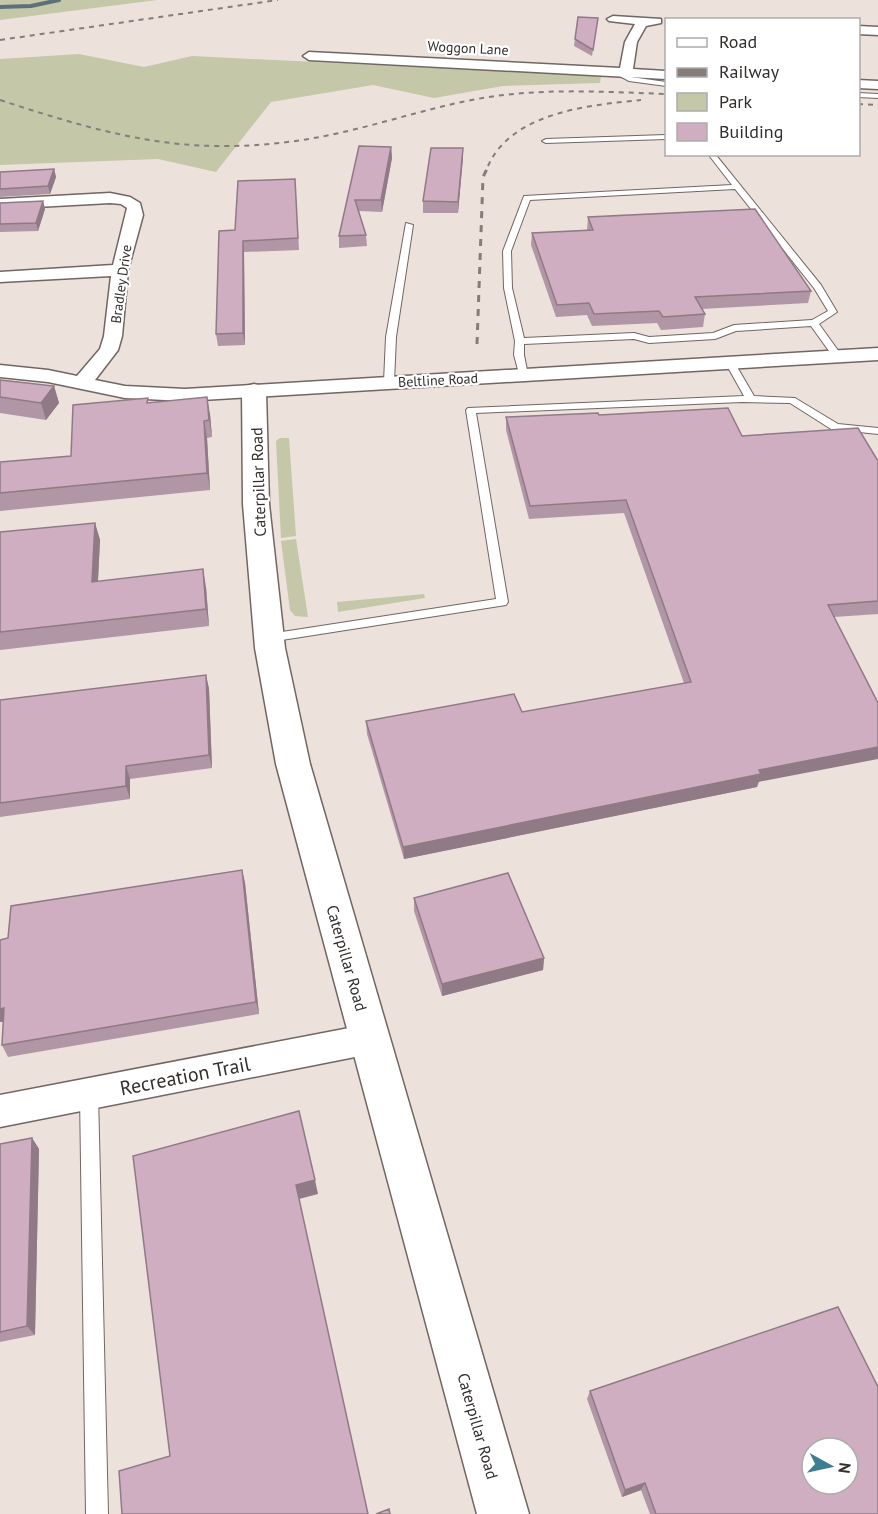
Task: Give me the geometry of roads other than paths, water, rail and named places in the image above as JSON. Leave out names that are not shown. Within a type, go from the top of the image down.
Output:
[{"type":"street","points":[[613,19],[665,21]]},
{"type":"street","points":[[622,73],[633,32],[640,23],[649,20]]},
{"type":"street","points":[[860,30],[878,31]]},
{"type":"street","name":"Woggon Lane","points":[[309,57],[472,63],[665,75]]},
{"type":"street","points":[[860,84],[878,85]]},
{"type":"street","name":"Bradley Drive","points":[[0,204],[105,198],[129,202],[136,209],[120,270],[113,336],[109,350],[83,382]]},
{"type":"street","points":[[0,277],[120,270]]},
{"type":"street","name":"Beltline Road","points":[[0,371],[145,393],[192,395],[876,355]]},
{"type":"street","name":"Caterpillar Road","points":[[254,391],[256,504],[269,638],[293,764],[504,1514]]},
{"type":"street","name":"Recreation Trail","points":[[0,1111],[370,1039]]},
{"type":"lane","points":[[622,73],[638,81],[665,84]]},
{"type":"lane","points":[[860,95],[878,96]]},
{"type":"lane","points":[[546,141],[665,137]]},
{"type":"lane","points":[[520,340],[634,336],[649,340],[715,336],[734,328],[814,323],[832,312],[818,287],[713,156]]},
{"type":"lane","points":[[523,375],[519,355],[520,340],[508,288],[507,250],[526,198],[737,187]]},
{"type":"lane","points":[[389,382],[391,338],[409,225]]},
{"type":"lane","points":[[814,323],[837,356]]},
{"type":"lane","points":[[730,362],[751,400]]},
{"type":"lane","points":[[269,638],[502,602],[471,410],[792,400],[835,427],[878,431]]},
{"type":"lane","points":[[89,1094],[97,1514]]},
{"type":"waterway","points":[[0,7],[31,6],[59,0]]},
{"type":"railway","points":[[0,40],[278,0]]},
{"type":"railway","points":[[0,100],[83,125],[139,138],[168,143],[242,146],[321,137],[455,104],[511,94],[577,91],[665,94]]},
{"type":"railway","points":[[488,166],[499,148],[515,134],[534,123],[577,109],[641,100]]},
{"type":"railway","points":[[860,104],[878,105]]},
{"type":"railway","points":[[477,344],[483,177],[489,165]]}]
